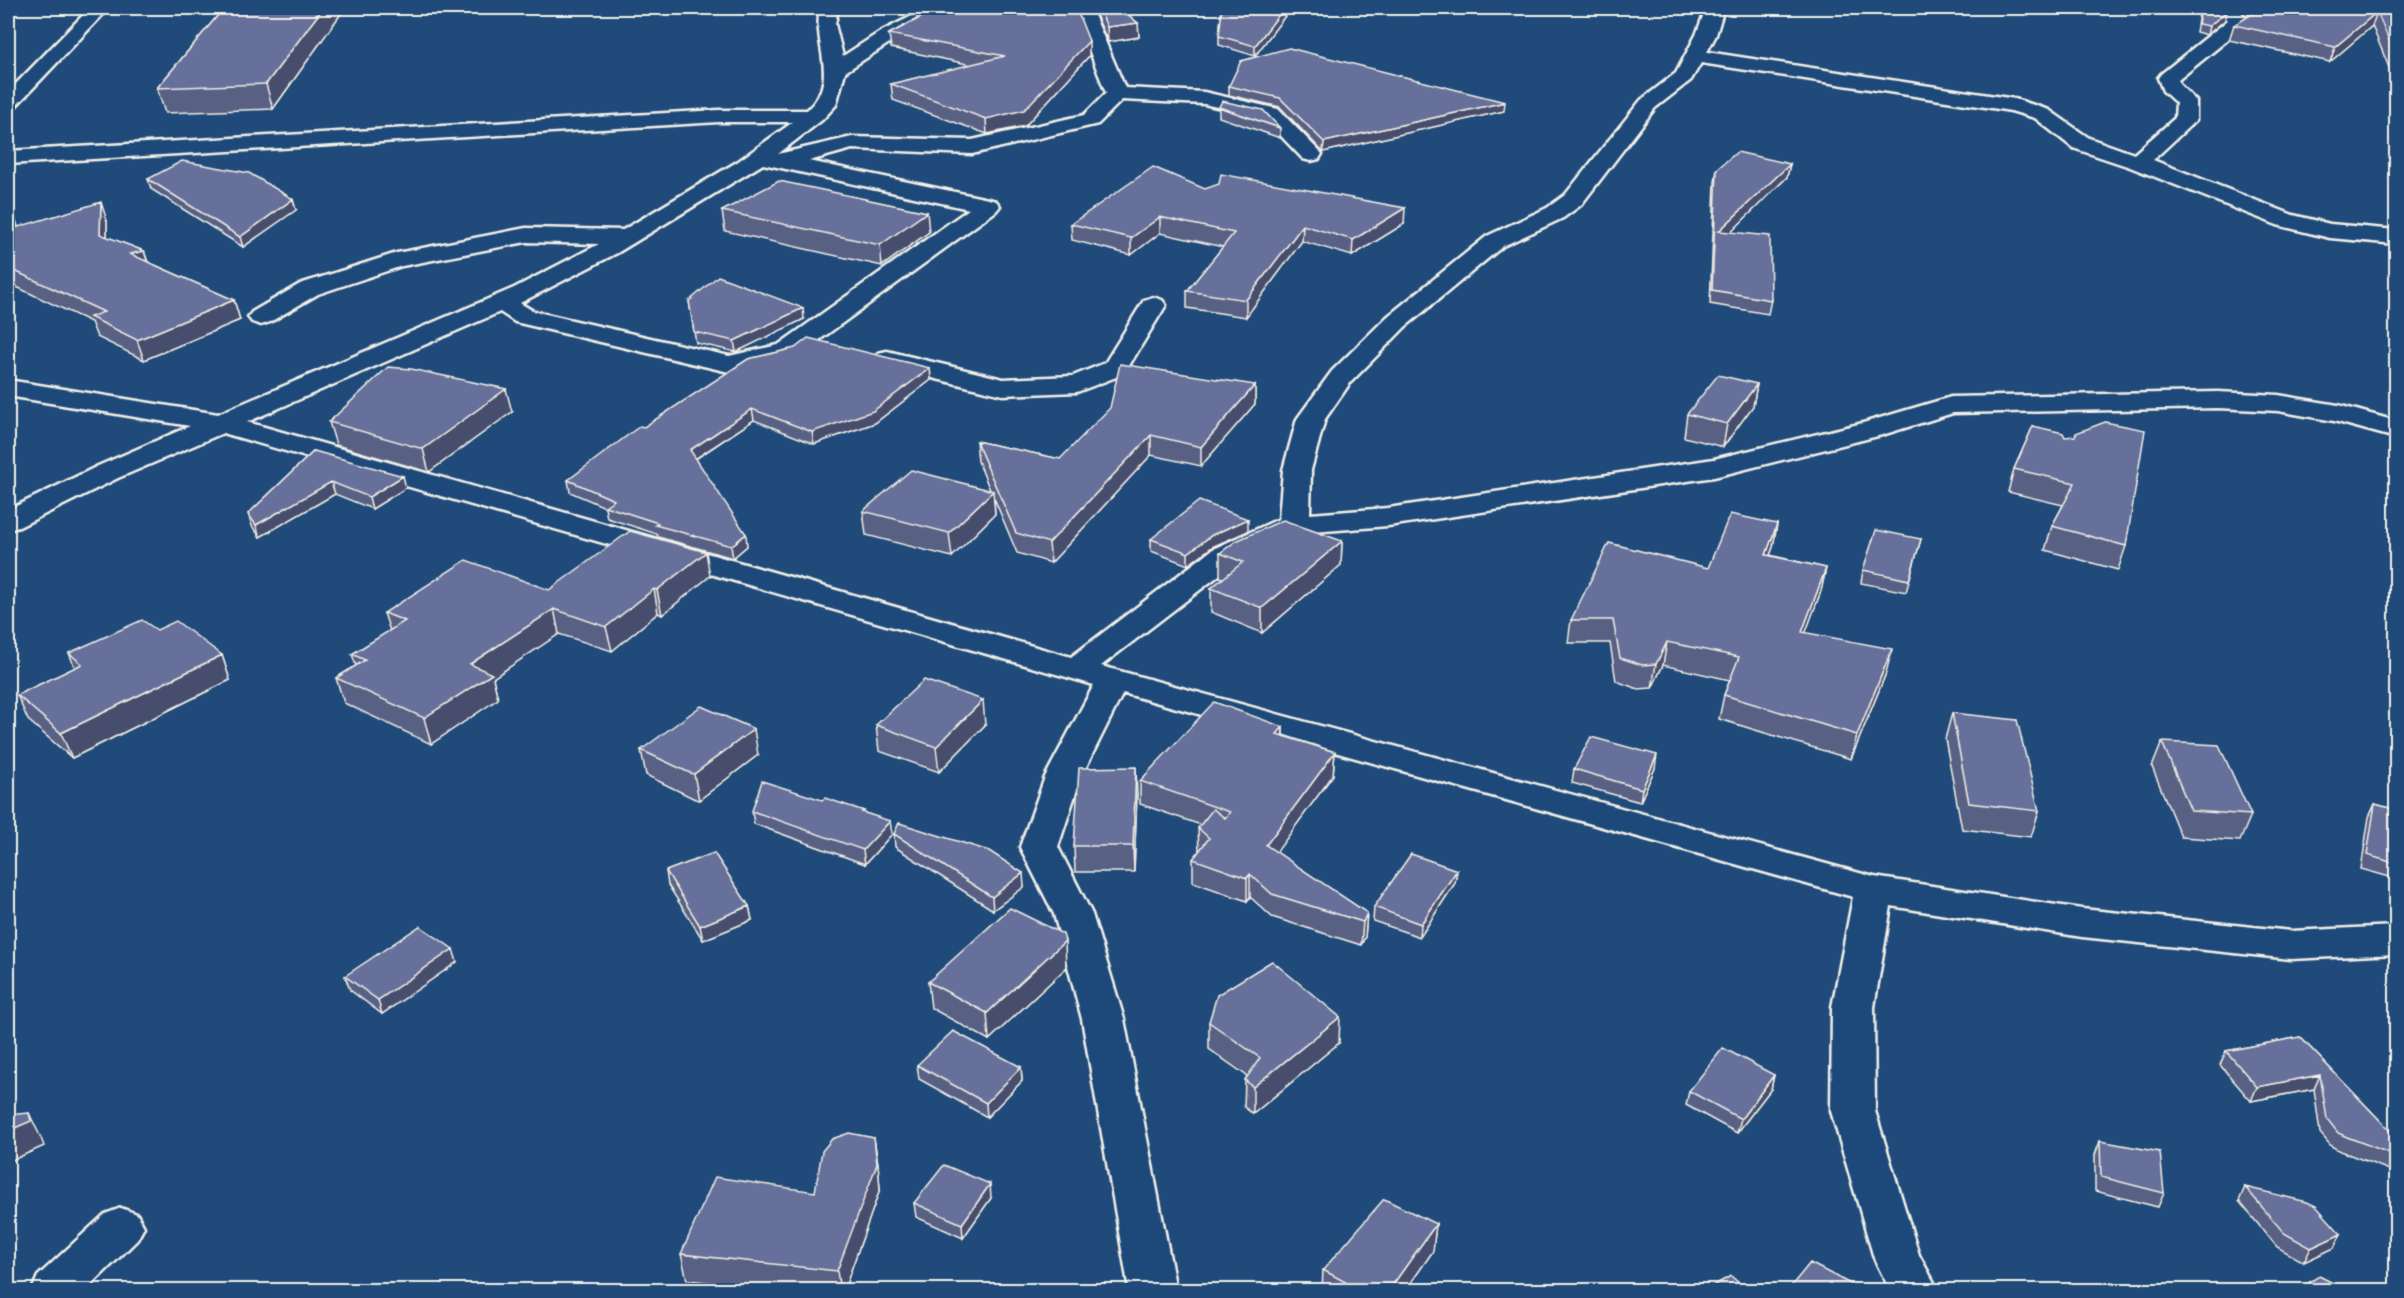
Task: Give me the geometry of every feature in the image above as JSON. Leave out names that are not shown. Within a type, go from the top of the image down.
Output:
[{"type":"street","points":[[8,103],[100,8]]},
{"type":"street","points":[[8,521],[108,472],[501,302],[628,237],[769,160],[829,101],[836,69],[826,24],[829,8]]},
{"type":"street","points":[[836,69],[888,34],[942,8]]},
{"type":"street","points":[[1082,8],[1117,94]]},
{"type":"street","points":[[1294,524],[1296,470],[1311,419],[1341,377],[1396,322],[1496,241],[1555,213],[1573,200],[1648,104],[1684,76],[1706,35],[1715,8]]},
{"type":"street","points":[[2138,162],[2184,120],[2186,101],[2170,87],[2168,78],[2242,15]]},
{"type":"street","points":[[1695,56],[2015,105],[2042,114],[2081,143],[2138,162],[2285,220],[2330,231],[2397,237]]},
{"type":"street","points":[[769,160],[852,143],[972,147],[1091,120],[1117,94],[1204,98],[1271,113],[1311,154]]},
{"type":"street","points":[[8,157],[719,116],[815,116]]},
{"type":"street","points":[[127,130],[293,122]]},
{"type":"street","points":[[501,302],[524,317],[729,364],[787,351],[988,206],[769,160]]},
{"type":"street","points":[[261,317],[309,289],[397,260],[526,235],[628,237]]},
{"type":"street","points":[[804,338],[1003,387],[1077,384],[1115,368],[1153,305]]},
{"type":"street","points":[[8,388],[219,423],[1095,674],[1874,890],[2082,923],[2291,945],[2397,940]]},
{"type":"street","points":[[1152,1290],[1103,1019],[1073,914],[1039,848],[1064,777],[1095,674],[1224,556],[1294,524],[1388,517],[1714,468],[1872,429],[1951,405],[2218,400],[2278,403],[2338,413],[2397,430]]},
{"type":"street","points":[[1874,890],[1853,1007],[1853,1111],[1897,1258],[1914,1290]]},
{"type":"street","points":[[55,1290],[121,1227]]},
{"type":"building","points":[[224,8],[323,8],[266,84],[157,88]]},
{"type":"building","points":[[934,8],[1076,8],[1089,41],[1024,110],[986,119],[891,84],[1005,56],[889,34]]},
{"type":"building","points":[[1099,8],[1120,8],[1138,23],[1107,27]]},
{"type":"building","points":[[1222,8],[1284,8],[1255,46],[1219,36]]},
{"type":"building","points":[[2201,8],[2224,8],[2227,11],[2209,26],[2198,24]]},
{"type":"building","points":[[2291,8],[2397,10],[2397,59],[2377,12],[2335,47],[2234,25],[2254,13]]},
{"type":"building","points":[[1289,48],[1505,102],[1324,142],[1280,98],[1229,86],[1241,61]]},
{"type":"building","points":[[1222,101],[1263,110],[1280,128],[1219,107]]},
{"type":"building","points":[[1737,152],[1790,164],[1719,231],[1770,236],[1771,300],[1712,290],[1717,169]]},
{"type":"building","points":[[182,161],[249,173],[293,199],[240,237],[148,179]]},
{"type":"building","points":[[1153,167],[1205,189],[1219,184],[1221,174],[1405,208],[1353,240],[1303,225],[1246,300],[1187,291],[1234,233],[1160,217],[1131,238],[1071,224]]},
{"type":"building","points":[[779,181],[927,212],[880,245],[722,211]]},
{"type":"building","points":[[101,202],[100,234],[144,251],[130,254],[234,300],[137,340],[90,317],[104,312],[8,268],[8,230]]},
{"type":"building","points":[[718,276],[803,308],[734,341],[694,332],[689,301]]},
{"type":"building","points":[[808,338],[930,368],[873,411],[812,432],[752,409],[690,450],[746,534],[731,546],[655,525],[658,523],[605,506],[614,500],[568,480],[640,426],[644,427],[748,359],[795,348]]},
{"type":"building","points":[[1120,364],[1255,385],[1201,447],[1151,435],[1049,543],[1016,533],[976,441],[1060,459],[1110,408]]},
{"type":"building","points":[[388,367],[411,369],[506,389],[423,449],[329,422]]},
{"type":"building","points":[[1718,375],[1757,384],[1727,424],[1687,414]]},
{"type":"building","points":[[2105,422],[2145,430],[2126,546],[2052,526],[2075,483],[2014,469],[2033,426],[2063,433],[2065,437],[2075,436],[2076,433]]},
{"type":"building","points":[[314,451],[403,476],[369,497],[331,482],[256,525],[248,514]]},
{"type":"building","points":[[911,470],[993,491],[949,533],[863,511]]},
{"type":"building","points":[[1199,501],[1248,519],[1212,535],[1188,553],[1151,539]]},
{"type":"building","points":[[1730,514],[1777,524],[1766,555],[1826,568],[1802,632],[1892,649],[1857,735],[1724,695],[1739,657],[1667,642],[1656,664],[1642,665],[1620,658],[1613,620],[1571,620],[1609,543],[1708,568]]},
{"type":"building","points":[[1283,520],[1342,541],[1262,608],[1211,588],[1243,562],[1220,553],[1236,541]]},
{"type":"building","points":[[1876,530],[1921,539],[1909,580],[1863,570]]},
{"type":"building","points":[[630,531],[706,552],[606,627],[554,609],[470,664],[492,674],[424,718],[336,678],[365,660],[352,654],[405,621],[384,613],[466,560],[549,590]]},
{"type":"building","points":[[142,620],[157,630],[176,621],[222,655],[61,733],[17,695],[82,664],[69,653]]},
{"type":"building","points":[[924,680],[983,700],[936,747],[876,725]]},
{"type":"building","points":[[1214,702],[1283,727],[1277,734],[1335,752],[1266,845],[1367,913],[1363,922],[1272,894],[1250,874],[1247,878],[1193,859],[1209,838],[1198,828],[1213,809],[1225,818],[1230,812],[1140,781]]},
{"type":"building","points":[[701,706],[754,729],[694,774],[641,750]]},
{"type":"building","points":[[1952,713],[2017,720],[2039,811],[1969,803]]},
{"type":"building","points":[[1591,737],[1657,755],[1642,789],[1574,769]]},
{"type":"building","points":[[2162,742],[2219,745],[2251,815],[2191,811]]},
{"type":"building","points":[[1136,767],[1133,846],[1074,846],[1079,768]]},
{"type":"building","points":[[762,781],[822,800],[825,798],[890,821],[863,850],[752,811]]},
{"type":"building","points":[[2375,804],[2397,810],[2397,864],[2367,855]]},
{"type":"building","points":[[899,823],[989,851],[1023,873],[992,897],[894,834]]},
{"type":"building","points":[[714,853],[749,906],[700,926],[666,871]]},
{"type":"building","points":[[1411,854],[1457,870],[1421,924],[1374,907]]},
{"type":"building","points":[[1010,908],[1063,934],[1065,941],[987,1013],[928,982]]},
{"type":"building","points":[[420,926],[453,949],[378,1000],[345,976]]},
{"type":"building","points":[[1272,961],[1340,1017],[1253,1087],[1245,1080],[1260,1058],[1209,1022],[1217,995]]},
{"type":"building","points":[[953,1031],[1021,1067],[986,1103],[917,1065]]},
{"type":"building","points":[[2300,1037],[2397,1138],[2397,1156],[2338,1133],[2327,1119],[2320,1075],[2257,1087],[2226,1051]]},
{"type":"building","points":[[1723,1048],[1774,1075],[1741,1119],[1689,1091]]},
{"type":"building","points":[[29,1113],[31,1121],[8,1131],[8,1115]]},
{"type":"building","points":[[849,1133],[874,1138],[877,1164],[837,1271],[681,1254],[715,1177],[815,1192],[822,1151],[832,1139]]},
{"type":"building","points":[[2100,1141],[2160,1152],[2164,1193],[2101,1177]]},
{"type":"building","points":[[944,1165],[990,1184],[962,1224],[914,1203]]},
{"type":"building","points":[[2245,1187],[2316,1206],[2341,1234],[2311,1248],[2284,1233]]},
{"type":"building","points":[[1384,1199],[1436,1224],[1389,1290],[1360,1290],[1323,1270]]},
{"type":"building","points":[[1810,1263],[1862,1290],[1788,1290]]},
{"type":"building","points":[[1731,1276],[1747,1290],[1705,1290]]},
{"type":"building","points":[[2319,1276],[2347,1290],[2301,1290]]}]
